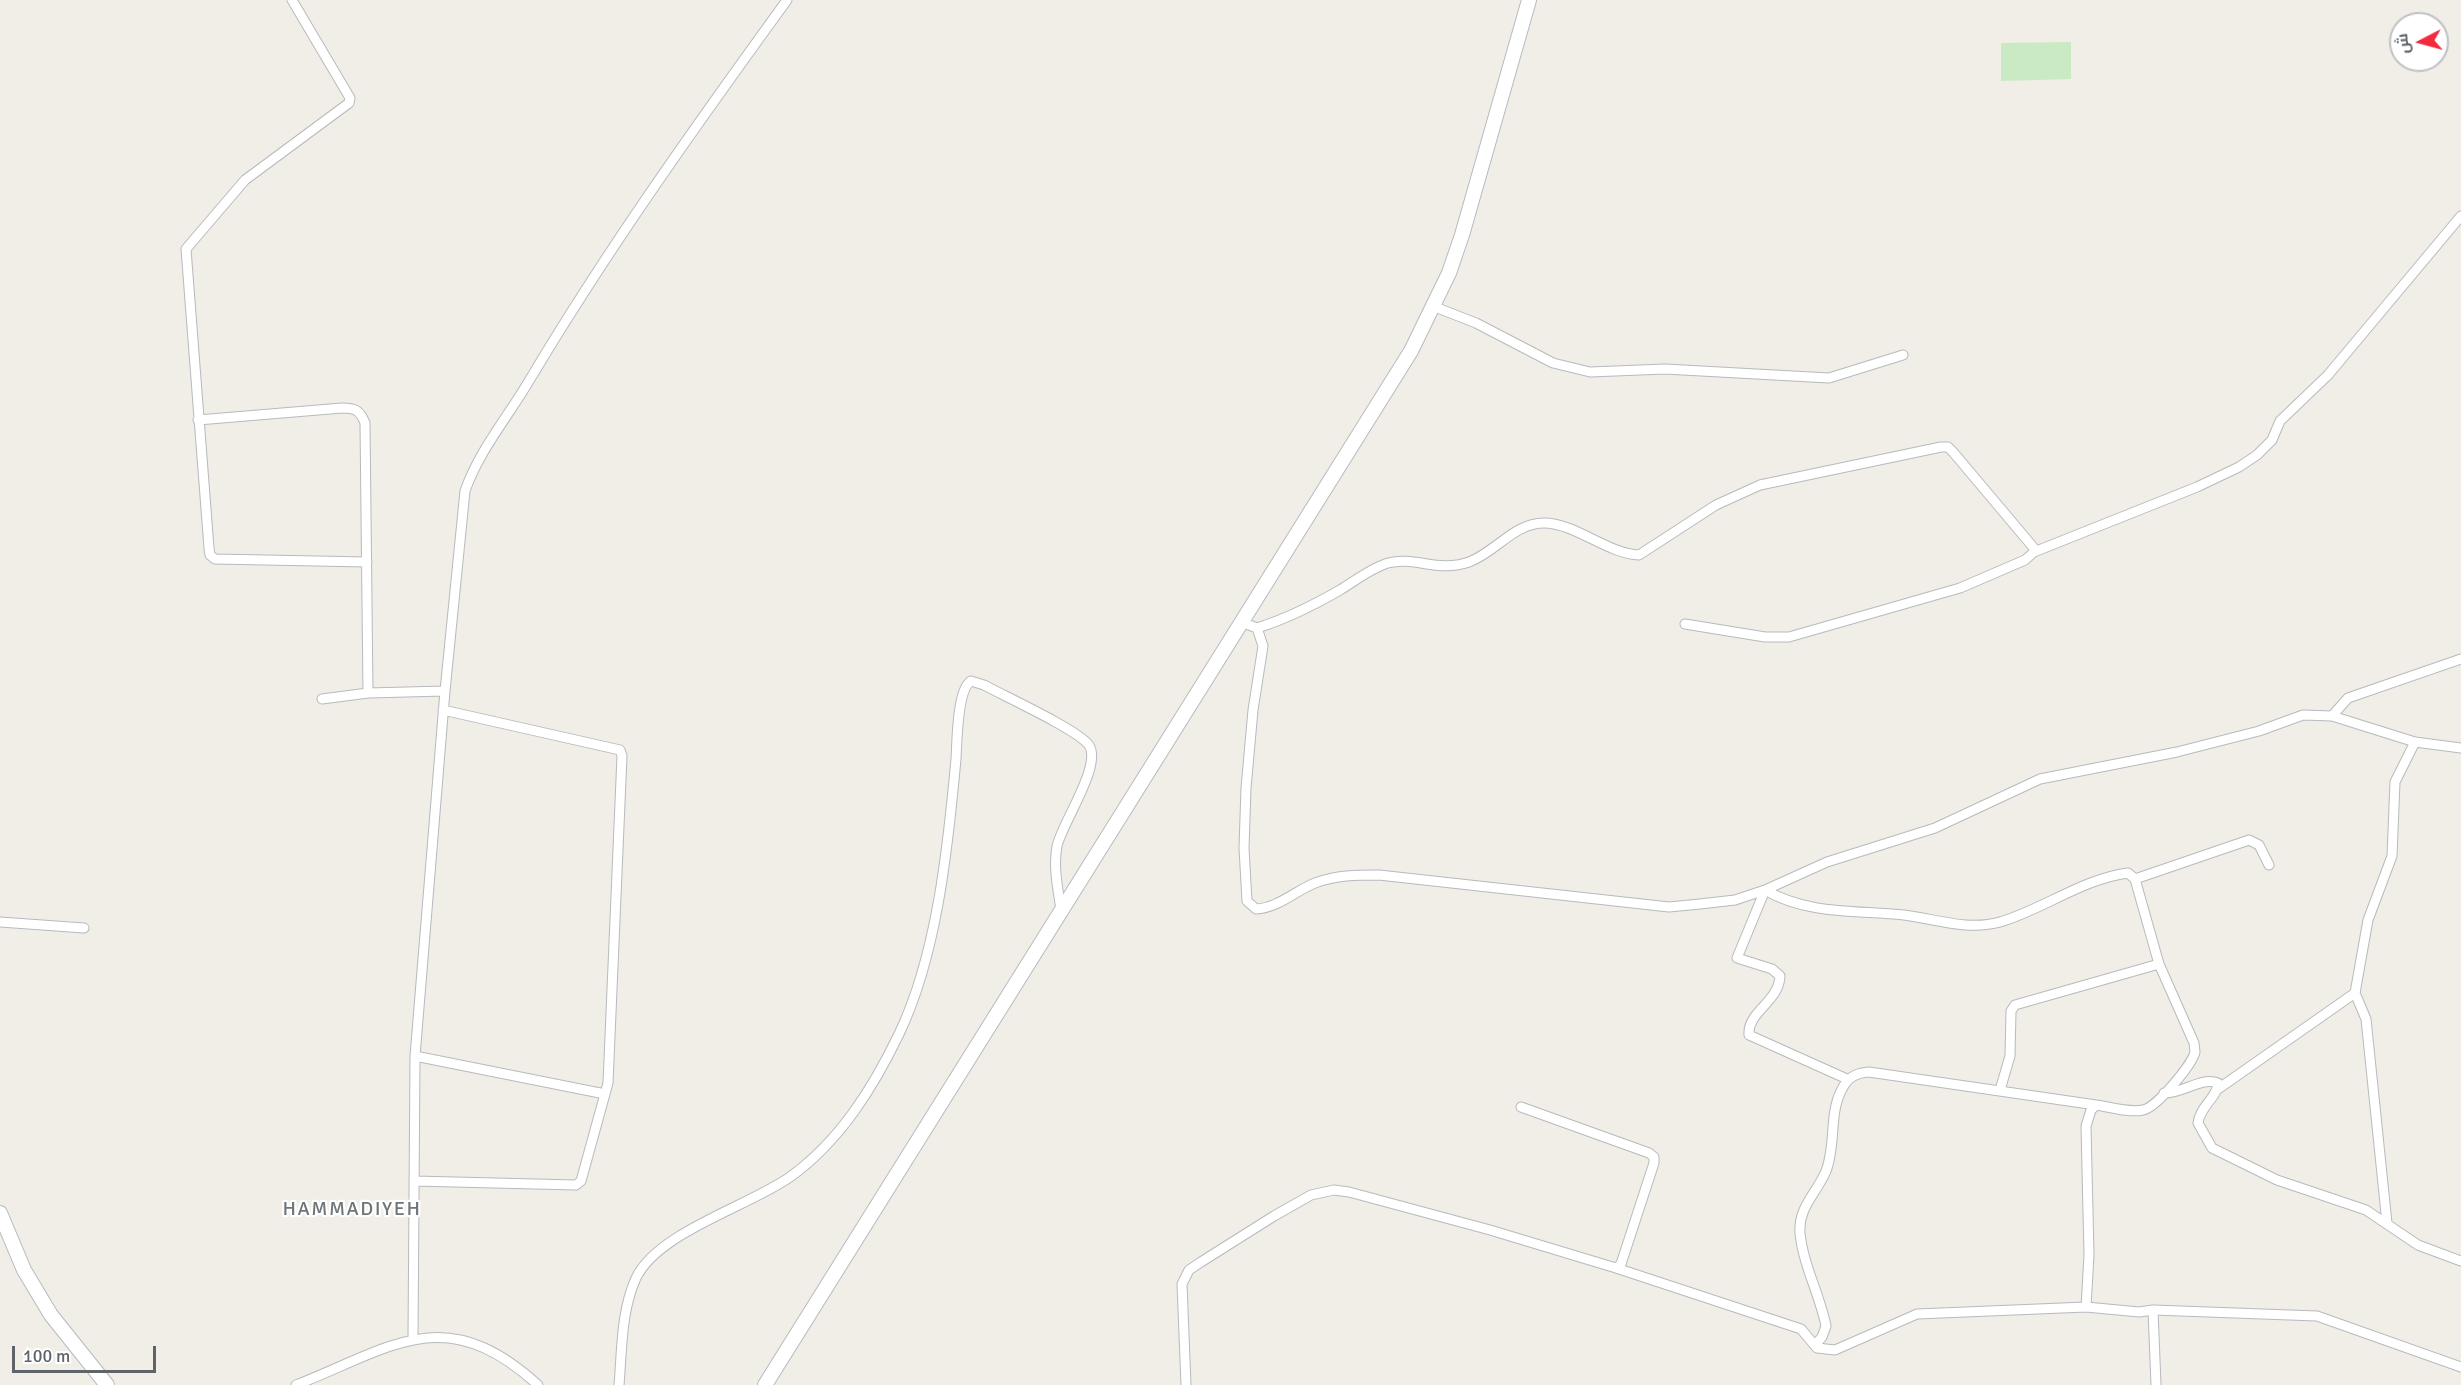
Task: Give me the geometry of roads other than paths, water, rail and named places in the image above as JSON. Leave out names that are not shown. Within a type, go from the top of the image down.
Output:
[{"type":"main road","points":[[765,1385],[1241,622],[1347,457],[1435,307],[1462,236],[1529,0]]},
{"type":"main road","points":[[0,1213],[24,1270],[51,1315],[107,1385]]},
{"type":"street","points":[[292,0],[350,98],[349,103],[245,180],[186,249],[209,548],[212,558],[367,562]]},
{"type":"street","points":[[412,1338],[416,1056],[443,710],[462,505],[471,474],[576,302],[787,0]]},
{"type":"street","points":[[1685,624],[1765,637],[1789,637],[1832,627],[1960,588],[2025,560],[2034,552],[2197,487],[2239,467],[2272,440],[2280,421],[2328,375],[2461,216]]},
{"type":"street","points":[[1435,307],[1476,323],[1553,363],[1590,372],[1665,369],[1829,378],[1903,355]]},
{"type":"street","points":[[198,420],[342,408],[354,408],[361,413],[364,423],[368,693]]},
{"type":"street","points":[[1241,622],[1257,628],[1302,610],[1385,564],[1410,561],[1439,568],[1466,563],[1483,556],[1520,529],[1533,524],[1557,525],[1639,555],[1716,505],[1760,485],[1941,447],[1948,447],[1953,452],[2033,547],[2034,552]]},
{"type":"street","points":[[1257,628],[1263,646],[1251,733],[1244,848],[1247,900],[1256,909],[1272,906],[1316,883],[1345,875],[1380,875],[1669,907],[1735,900],[1765,890],[1827,862],[1935,828],[2040,779],[2187,750],[2259,731],[2303,716],[2332,716],[2415,742],[2461,748]]},
{"type":"street","points":[[2332,716],[2348,698],[2461,659]]},
{"type":"street","points":[[619,1385],[629,1298],[646,1262],[699,1224],[790,1177],[815,1156],[840,1132],[864,1098],[890,1053],[913,1005],[929,947],[954,780],[961,704],[964,688],[971,681],[984,685],[1059,726],[1086,741],[1090,747],[1092,764],[1089,774],[1065,820],[1055,858],[1061,911]]},
{"type":"street","points":[[322,699],[368,693],[445,691]]},
{"type":"street","points":[[414,1181],[576,1185],[580,1181],[605,1094],[609,1070],[622,756],[620,750],[443,710]]},
{"type":"street","points":[[2387,1223],[2366,1019],[2355,993],[2368,920],[2392,856],[2395,782],[2415,742]]},
{"type":"street","points":[[2135,879],[2249,840],[2259,845],[2269,865]]},
{"type":"street","points":[[1765,890],[1782,900],[1816,908],[1905,915],[1979,926],[2001,922],[2101,877],[2128,873],[2135,879],[2159,964],[2194,1043],[2195,1052],[2194,1059],[2164,1094],[2144,1110],[1869,1072],[1857,1073],[1847,1079],[1839,1093],[1834,1139],[1825,1173],[1800,1216],[1803,1249],[1826,1326],[1815,1345]]},
{"type":"street","points":[[1765,890],[1737,958],[1772,969],[1780,976],[1779,988],[1754,1017],[1748,1028],[1749,1035],[1847,1079]]},
{"type":"street","points":[[0,922],[84,928]]},
{"type":"street","points":[[2000,1090],[2010,1056],[2011,1011],[2015,1005],[2159,964]]},
{"type":"street","points":[[2355,993],[2218,1089],[2205,1104],[2198,1123],[2212,1149],[2277,1180],[2366,1210],[2418,1245],[2461,1261]]},
{"type":"street","points":[[416,1056],[605,1094]]},
{"type":"street","points":[[2164,1094],[2175,1094],[2208,1081],[2218,1083],[2218,1089]]},
{"type":"street","points":[[2086,1307],[2089,1255],[2086,1126],[2091,1110],[2096,1105]]},
{"type":"street","points":[[1521,1107],[1649,1153],[1654,1157],[1621,1264],[1616,1268]]},
{"type":"street","points":[[1186,1385],[1182,1284],[1184,1277],[1201,1262],[1274,1216],[1311,1195],[1324,1191],[1348,1192],[1490,1230],[1616,1268],[1801,1329],[1821,1350],[1835,1350],[1917,1314],[2086,1307],[2139,1312],[2153,1310],[2317,1316],[2461,1367]]},
{"type":"street","points":[[2153,1310],[2156,1385]]},
{"type":"street","points":[[296,1385],[412,1338],[442,1335],[484,1346],[503,1356],[538,1385]]},
{"type":"district","name":"HAMMADIYEH","points":[[352,1210]]}]
